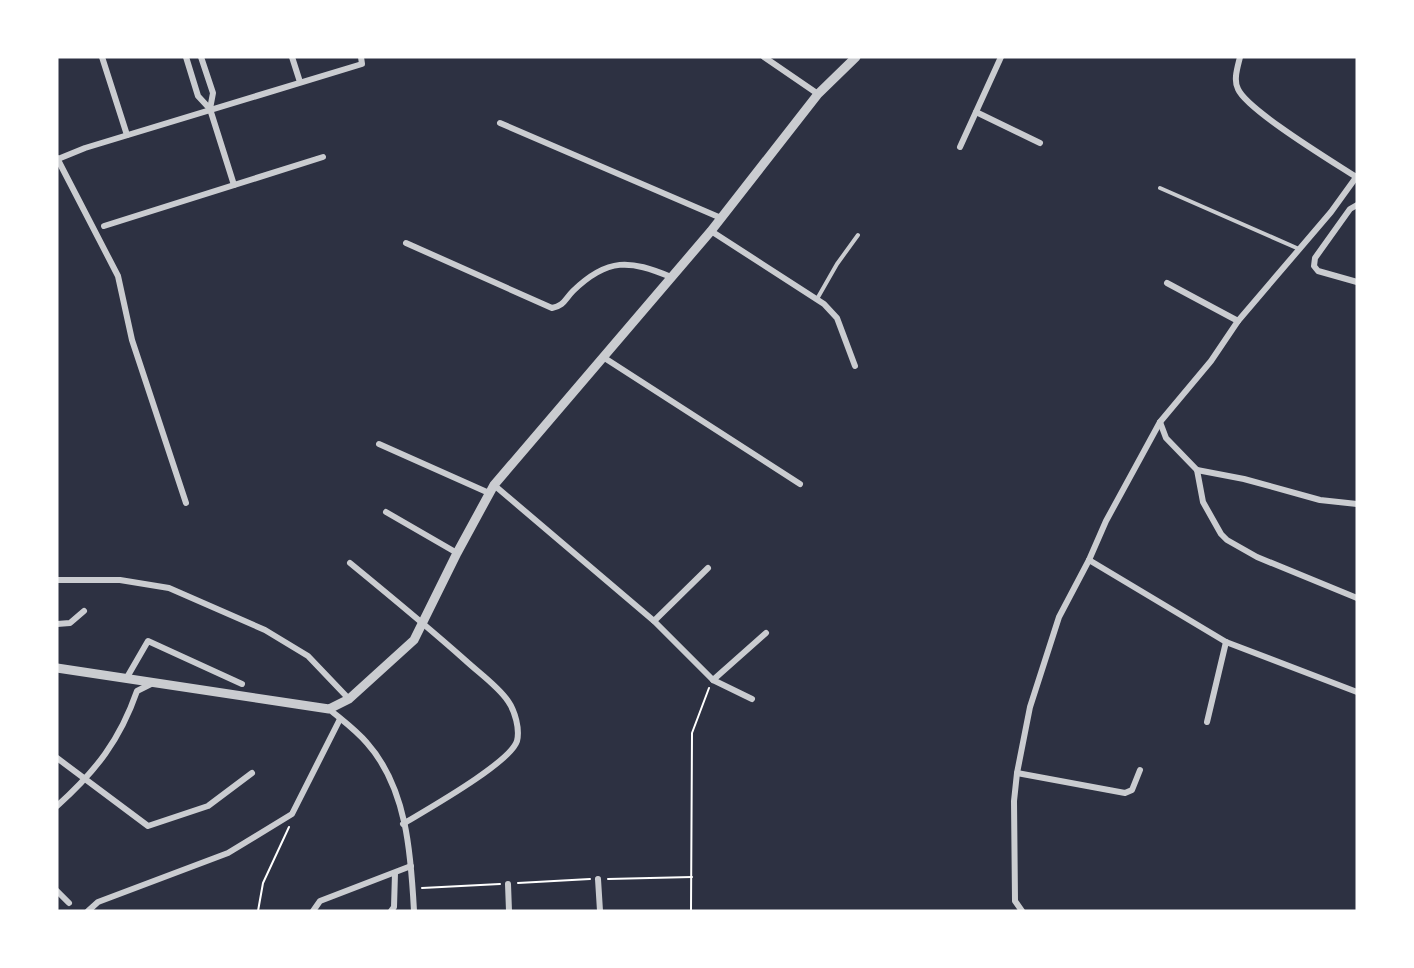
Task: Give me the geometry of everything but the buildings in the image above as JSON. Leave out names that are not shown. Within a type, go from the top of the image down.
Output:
[{"type":"street","points":[[102,57],[127,135]]},
{"type":"street","points":[[186,57],[198,96],[210,109],[234,185]]},
{"type":"street","points":[[201,57],[213,93],[210,109]]},
{"type":"street","points":[[292,57],[300,82]]},
{"type":"street","points":[[764,57],[818,94]]},
{"type":"street","points":[[57,668],[329,709],[350,699],[414,640],[492,489],[711,231],[818,94],[856,57]]},
{"type":"street","points":[[960,147],[1001,57]]},
{"type":"street","points":[[1022,911],[1015,901],[1014,801],[1017,773],[1030,707],[1059,617],[1089,560],[1106,521],[1160,422],[1211,361],[1238,321],[1331,212],[1356,177],[1262,113],[1241,93],[1236,78],[1240,57]]},
{"type":"street","points":[[186,503],[132,340],[118,276],[57,158],[361,61]]},
{"type":"street","points":[[976,112],[1040,143]]},
{"type":"street","points":[[500,123],[721,218]]},
{"type":"street","points":[[104,226],[323,157]]},
{"type":"street","points":[[1357,205],[1350,209],[1322,249],[1314,266],[1318,271],[1357,282]]},
{"type":"street","points":[[711,231],[817,299],[837,318],[855,366]]},
{"type":"street","points":[[406,243],[552,308],[562,306],[585,280],[626,263],[639,264],[671,278]]},
{"type":"street","points":[[1167,283],[1238,321]]},
{"type":"street","points":[[603,357],[800,484]]},
{"type":"street","points":[[1160,422],[1166,438],[1197,471],[1203,502],[1221,534],[1227,540],[1257,556],[1357,598]]},
{"type":"street","points":[[379,444],[492,489],[654,621],[713,680],[752,699]]},
{"type":"street","points":[[1197,471],[1244,479],[1320,500],[1357,504]]},
{"type":"street","points":[[386,512],[457,553]]},
{"type":"street","points":[[1089,560],[1226,642],[1357,692]]},
{"type":"street","points":[[350,563],[423,623],[508,702],[517,723],[517,741],[504,758],[446,799],[404,824]]},
{"type":"street","points":[[654,621],[708,568]]},
{"type":"street","points":[[57,580],[120,580],[169,588],[265,630],[308,656],[350,699]]},
{"type":"street","points":[[57,624],[70,623],[84,611]]},
{"type":"street","points":[[713,680],[766,633]]},
{"type":"street","points":[[126,678],[148,641],[242,684]]},
{"type":"street","points":[[1207,723],[1226,642]]},
{"type":"street","points":[[57,806],[108,753],[122,730],[137,691],[153,683]]},
{"type":"street","points":[[329,709],[368,743],[392,782],[404,824],[411,866],[414,911]]},
{"type":"street","points":[[88,911],[98,902],[228,853],[292,814],[340,719]]},
{"type":"street","points":[[57,759],[148,826],[208,806],[252,773]]},
{"type":"street","points":[[1017,773],[1125,793],[1132,790],[1140,770]]},
{"type":"street","points":[[313,911],[320,901],[411,866]]},
{"type":"street","points":[[391,911],[394,907],[395,873]]},
{"type":"street","points":[[598,879],[600,911]]},
{"type":"street","points":[[508,884],[509,911]]},
{"type":"street","points":[[57,891],[69,903]]},
{"type":"lane","points":[[1160,188],[1300,249]]},
{"type":"lane","points":[[817,299],[837,264],[858,235]]},
{"type":"path","points":[[691,911],[692,733],[713,680]]},
{"type":"path","points":[[258,911],[263,883],[292,814]]},
{"type":"path","points":[[413,888],[692,877]]}]
